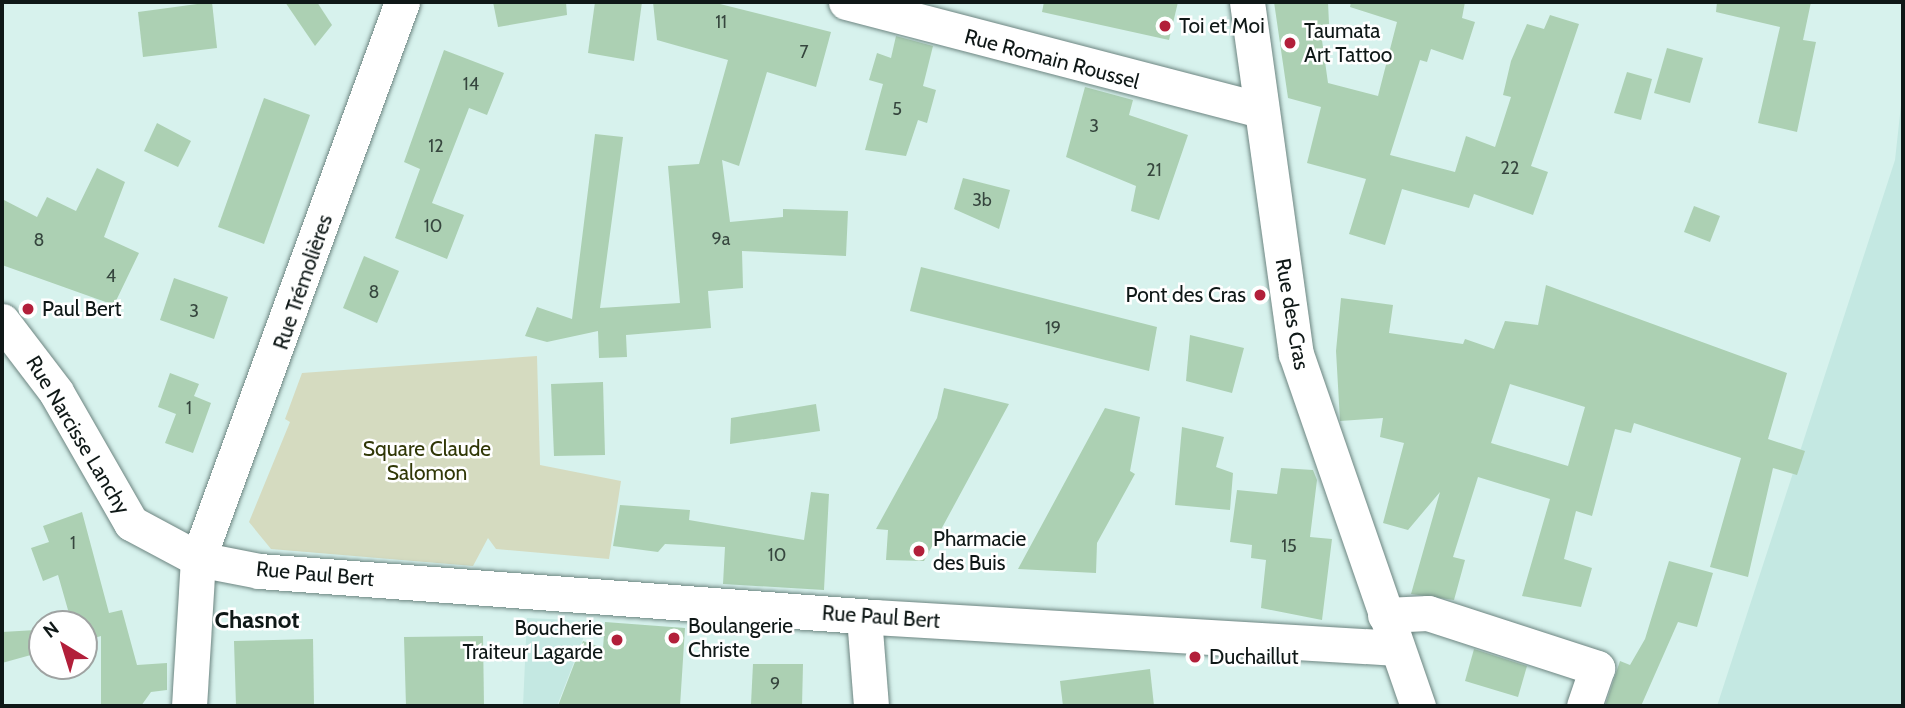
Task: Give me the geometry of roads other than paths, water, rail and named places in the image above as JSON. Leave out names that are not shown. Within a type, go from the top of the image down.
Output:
[{"type":"street","name":"Rue Trémolières","points":[[189,706],[198,559],[402,2]]},
{"type":"street","name":"Rue Romain Roussel","points":[[846,2],[1260,110]]},
{"type":"street","name":"Rue des Cras","points":[[1247,2],[1296,354],[1418,706]]},
{"type":"street","name":"Rue Narcisse Lanchy","points":[[2,321],[56,393],[131,523],[198,559]]},
{"type":"street","name":"Rue Paul Bert","points":[[198,559],[259,571],[864,617],[1397,648]]},
{"type":"street","points":[[1385,614],[1428,613],[1597,668],[1584,706]]},
{"type":"street","points":[[864,617],[871,706]]},
{"type":"place","name":"Toi et Moi","points":[[1165,26]]},
{"type":"place","name":"Taumata Art Tattoo","points":[[1290,43]]},
{"type":"place","name":"Pont des Cras","points":[[1260,295]]},
{"type":"place","name":"Paul Bert","points":[[28,309]]},
{"type":"place","name":"Pharmacie des Buis","points":[[919,551]]},
{"type":"place","name":"Boulangerie Christe","points":[[674,638]]},
{"type":"place","name":"Boucherie Traiteur Lagarde","points":[[617,640]]},
{"type":"place","name":"Duchaillut","points":[[1195,657]]},
{"type":"district","name":"Chasnot","points":[[257,620]]},
{"type":"park label","name":"Square Claude Salomon","points":[[427,461]]}]
